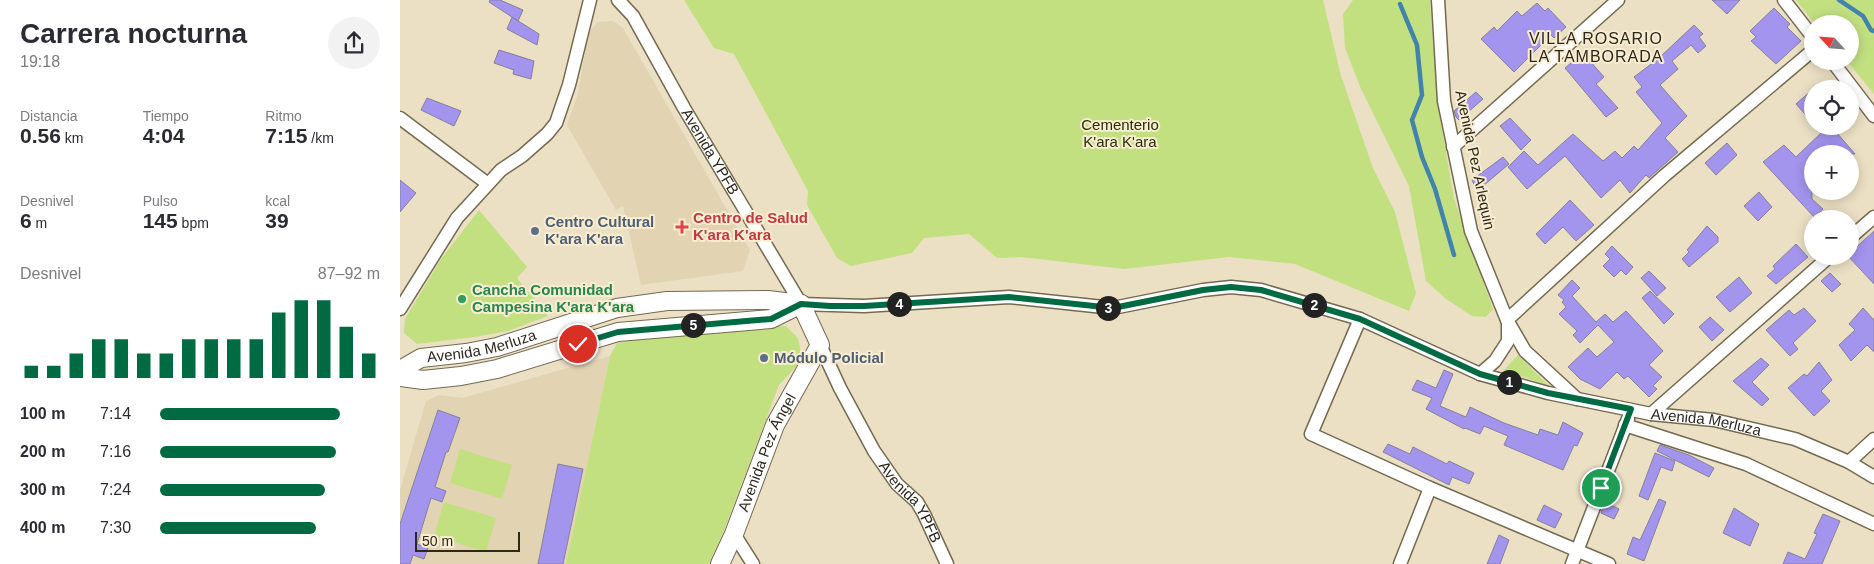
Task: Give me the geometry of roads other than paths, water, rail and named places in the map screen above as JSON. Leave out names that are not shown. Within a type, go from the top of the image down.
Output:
[{"type":"street","points":[[400,309],[457,218],[501,170],[522,156],[547,134],[556,123],[569,84],[590,0]]},
{"type":"street","name":"Avenida YPFB","points":[[618,0],[632,16],[684,108],[801,304],[840,388],[874,451],[897,484],[917,502],[947,564]]},
{"type":"street","name":"Avenida Pez Arlequin","points":[[1438,0],[1444,101],[1471,231],[1508,320],[1525,351],[1577,399]]},
{"type":"street","points":[[1453,147],[1618,0]]},
{"type":"street","points":[[1784,0],[1804,26]]},
{"type":"street","points":[[1508,320],[1664,176],[1804,58]]},
{"type":"street","points":[[1839,70],[1874,116]]},
{"type":"street","points":[[400,118],[488,184]]},
{"type":"street","points":[[1859,230],[1874,217]]},
{"type":"street","points":[[1651,414],[1820,265]]},
{"type":"street","name":"Avenida Merluza","points":[[400,370],[421,358],[497,347],[617,308],[667,301],[768,300],[830,306],[1009,297],[1113,308],[1203,290],[1231,287],[1261,290],[1360,319],[1480,374],[1548,393],[1651,414],[1714,420],[1795,439],[1848,462],[1874,477]]},
{"type":"street","name":"Avenida Merluza","points":[[400,377],[423,380],[470,374],[505,367],[618,332],[771,319],[801,304]]},
{"type":"street","points":[[1360,319],[1311,434],[1430,488],[1609,564]]},
{"type":"street","name":"Avenida Pez Arlequin","points":[[1480,374],[1495,361],[1508,341],[1508,320]]},
{"type":"street","name":"Avenida Pez Ángel","points":[[720,564],[734,534],[775,424],[820,345]]},
{"type":"street","points":[[1572,564],[1631,409]]},
{"type":"street","name":"Avenida Merluza","points":[[1625,425],[1746,464],[1874,524]]},
{"type":"street","points":[[1848,462],[1874,439]]},
{"type":"street","points":[[1400,564],[1430,488]]},
{"type":"street","points":[[734,534],[752,564]]},
{"type":"waterway","points":[[1839,0],[1863,16],[1871,30],[1874,31]]},
{"type":"waterway","points":[[1400,4],[1417,45],[1422,95],[1412,120],[1454,255]]},
{"type":"place","name":"Centro de Salud K'ara K'ara","points":[[682,227]]},
{"type":"place","name":"Centro Cultural K'ara K'ara","points":[[535,231]]},
{"type":"place","name":"Cancha Comunidad Campesina K'ara K'ara","points":[[462,299]]},
{"type":"place","name":"Módulo Policial","points":[[764,358]]},
{"type":"district","name":"VILLA ROSARIO LA TAMBORADA","points":[[1596,47]]},
{"type":"park label","name":"Cementerio K'ara K'ara","points":[[1120,134]]}]
